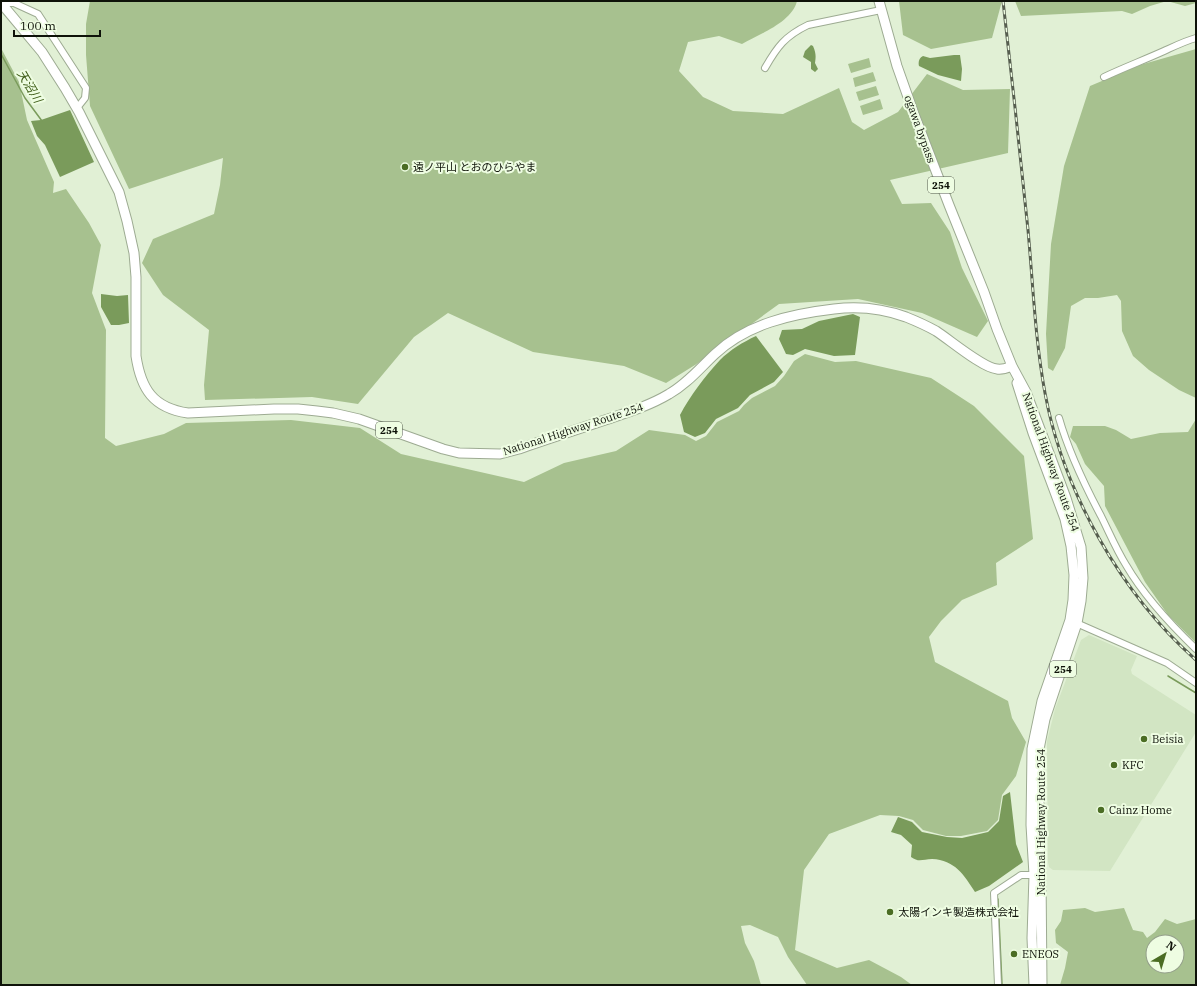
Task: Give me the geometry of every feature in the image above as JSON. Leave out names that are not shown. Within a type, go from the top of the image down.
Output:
[{"type":"highway","name":"National Highway Route 254","points":[[1,3],[42,52],[77,108],[119,192],[134,252],[136,277],[135,334],[138,369],[144,386],[151,396],[157,402],[176,411],[188,413],[298,409],[333,412],[371,423],[443,449],[469,454],[500,454],[641,408],[670,394],[698,372],[727,344],[746,332],[766,323],[796,315],[836,309],[861,308],[886,311],[906,317],[935,331],[983,363],[996,369],[1004,369],[1012,366],[1020,396],[1065,519],[1071,546],[1074,575],[1074,622],[1045,719],[1039,749],[1042,985]]},
{"type":"highway","name":"ogawa bypass","points":[[880,5],[897,66],[914,114],[1012,366]]},
{"type":"highway","name":"National Highway Route 254","points":[[1034,985],[1032,938],[1034,875],[1031,825],[1032,749],[1042,701],[1074,622]]},
{"type":"street","points":[[1,3],[14,3],[38,14],[86,88],[85,98],[77,108]]},
{"type":"street","points":[[766,68],[780,45],[792,33],[808,25],[880,5]]},
{"type":"street","points":[[1104,77],[1196,38]]},
{"type":"street","points":[[1059,418],[1070,452],[1079,473],[1126,565],[1145,593],[1165,617],[1196,649]]},
{"type":"street","points":[[1074,622],[1167,663],[1196,683]]},
{"type":"street","points":[[998,985],[994,893],[1021,875],[1034,875]]},
{"type":"shaded area","points":[[90,1],[797,1],[789,15],[782,21],[766,32],[742,44],[719,36],[688,42],[679,71],[703,97],[733,111],[783,114],[839,88],[852,122],[864,130],[898,112],[927,74],[963,90],[1010,89],[1008,153],[890,180],[902,204],[931,203],[950,232],[962,268],[988,321],[977,337],[922,313],[858,299],[779,304],[695,365],[666,383],[624,366],[533,352],[448,313],[414,337],[358,404],[312,397],[205,400],[204,385],[209,330],[163,295],[142,263],[153,239],[214,214],[220,185],[223,158],[129,189],[90,106],[86,55],[86,24]]},
{"type":"shaded area","points":[[899,1],[1002,1],[992,38],[931,49],[903,35]]},
{"type":"shaded area","points":[[1015,1],[1167,1],[1150,6],[1132,14],[1122,11],[1021,16]]},
{"type":"shaded area","points":[[1167,1],[1196,1],[1196,3],[1185,6]]},
{"type":"shaded area","points":[[811,45],[815,51],[815,63],[818,69],[815,72],[811,69],[811,62],[803,57],[805,51]]},
{"type":"shaded area","points":[[1,48],[19,82],[27,120],[54,182],[53,193],[66,189],[89,223],[101,245],[92,293],[106,330],[105,438],[116,446],[164,434],[186,423],[291,420],[360,428],[401,454],[524,482],[564,463],[616,451],[649,430],[685,435],[696,441],[706,436],[717,422],[739,411],[752,398],[775,386],[794,361],[805,354],[835,362],[856,361],[931,378],[974,406],[1024,456],[1033,539],[996,563],[997,585],[962,600],[941,621],[929,637],[935,662],[1008,701],[1012,718],[1026,742],[1016,776],[1002,795],[998,820],[987,831],[961,836],[946,836],[923,830],[913,820],[899,816],[880,815],[829,834],[804,870],[795,950],[837,968],[869,960],[901,977],[912,985],[807,985],[788,957],[778,937],[750,925],[741,926],[745,943],[754,961],[761,985],[1,985]]},
{"type":"shaded area","points":[[1196,49],[1196,398],[1179,390],[1149,370],[1133,356],[1122,331],[1121,301],[1117,295],[1098,298],[1085,298],[1071,306],[1065,348],[1053,371],[1048,368],[1046,334],[1051,244],[1064,166],[1090,86],[1140,65]]},
{"type":"shaded area","points":[[960,55],[962,69],[961,81],[938,75],[919,66],[919,60],[923,56],[930,58]]},
{"type":"shaded area","points":[[869,58],[871,67],[851,73],[848,64]]},
{"type":"shaded area","points":[[873,72],[876,81],[855,87],[853,78]]},
{"type":"shaded area","points":[[876,86],[879,95],[859,101],[856,92]]},
{"type":"shaded area","points":[[880,99],[883,109],[863,115],[860,106]]},
{"type":"shaded area","points":[[70,110],[94,162],[60,177],[45,145],[37,136],[31,121],[41,120]]},
{"type":"shaded area","points":[[101,294],[117,296],[128,295],[129,323],[111,325],[101,307]]},
{"type":"shaded area","points":[[853,314],[860,317],[855,355],[834,356],[805,349],[793,355],[786,354],[779,339],[782,330],[802,329],[819,321]]},
{"type":"shaded area","points":[[756,336],[783,372],[774,382],[750,395],[738,408],[716,419],[705,433],[695,437],[684,432],[680,415],[698,386],[724,356],[737,346]]},
{"type":"shaded area","points":[[1196,419],[1196,643],[1168,615],[1145,582],[1105,506],[1104,486],[1085,464],[1076,444],[1070,437],[1073,426],[1105,426],[1116,430],[1131,439],[1160,433],[1188,432]]},
{"type":"shaded area","points":[[1089,635],[1137,656],[1131,670],[1132,674],[1196,715],[1196,732],[1110,871],[1053,870],[1049,867],[1048,862],[1047,741],[1055,709],[1081,640]]},
{"type":"shaded area","points":[[1010,792],[1016,844],[1023,862],[989,886],[975,892],[963,874],[953,865],[940,860],[914,859],[911,857],[912,845],[901,835],[891,832],[898,817],[912,822],[922,832],[947,837],[962,838],[988,832],[999,821],[1003,796]]},
{"type":"shaded area","points":[[1085,908],[1095,912],[1124,908],[1133,930],[1143,932],[1145,935],[1145,974],[1185,974],[1185,934],[1152,934],[1165,919],[1177,924],[1196,919],[1196,985],[1060,985],[1068,952],[1056,943],[1055,930],[1061,921],[1063,910]]},
{"type":"waterway","name":"天沼川","points":[[1,54],[25,98],[42,121]]},
{"type":"waterway","points":[[1168,676],[1196,693]]},
{"type":"waterway","points":[[998,899],[1002,985]]},
{"type":"railway","points":[[1003,1],[1028,230],[1039,352],[1045,393],[1054,430],[1066,467],[1081,503],[1099,538],[1120,572],[1143,604],[1169,634],[1196,660]]},
{"type":"place","name":"遠ノ平山 とおのひらやま","points":[[405,167]]},
{"type":"place","name":"Beisia","points":[[1144,739]]},
{"type":"place","name":"KFC","points":[[1114,765]]},
{"type":"place","name":"Cainz Home","points":[[1101,810]]},
{"type":"place","name":"太陽インキ製造株式会社","points":[[890,912]]},
{"type":"place","name":"ENEOS","points":[[1014,954]]}]
